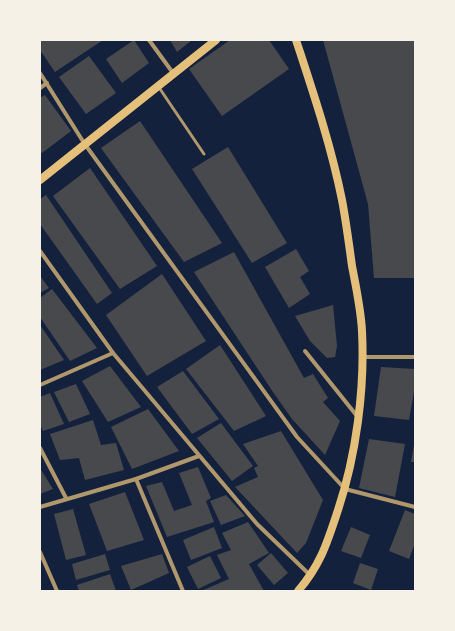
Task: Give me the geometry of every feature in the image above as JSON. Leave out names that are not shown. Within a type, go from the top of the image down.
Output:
[{"type":"main road","points":[[40,180],[84,143],[216,40]]},
{"type":"main road","points":[[296,40],[318,106],[342,199],[362,329],[363,357],[362,387],[354,443],[345,489],[322,557],[311,576],[298,591]]},
{"type":"street","points":[[149,40],[173,73]]},
{"type":"street","points":[[40,73],[84,143],[297,437],[345,489],[415,507]]},
{"type":"street","points":[[40,88],[47,83]]},
{"type":"street","points":[[40,251],[113,353],[258,524],[311,576]]},
{"type":"street","points":[[305,351],[357,416]]},
{"type":"street","points":[[40,385],[113,353]]},
{"type":"street","points":[[363,357],[415,357]]},
{"type":"street","points":[[40,448],[66,498]]},
{"type":"street","points":[[40,507],[66,498],[136,479],[199,456]]},
{"type":"street","points":[[136,479],[183,591]]},
{"type":"street","points":[[40,552],[57,591]]},
{"type":"lane","points":[[158,86],[204,154]]},
{"type":"building","points":[[40,40],[103,40],[55,72],[40,50]]},
{"type":"building","points":[[134,40],[149,63],[122,83],[106,59]]},
{"type":"building","points":[[170,40],[192,40],[177,52]]},
{"type":"building","points":[[230,40],[269,40],[289,69],[222,116],[189,69]]},
{"type":"building","points":[[323,40],[415,40],[415,278],[374,278],[368,204]]},
{"type":"building","points":[[89,56],[116,93],[86,114],[59,77]]},
{"type":"building","points":[[45,95],[71,131],[42,153],[40,151],[40,98]]},
{"type":"building","points":[[140,121],[222,243],[184,262],[101,148]]},
{"type":"building","points":[[228,147],[287,243],[252,263],[192,169]]},
{"type":"building","points":[[90,168],[157,266],[120,289],[53,196]]},
{"type":"building","points":[[46,195],[112,293],[97,304],[40,224],[40,199]]},
{"type":"building","points":[[296,249],[309,271],[300,277],[310,294],[289,308],[265,267]]},
{"type":"building","points":[[234,252],[304,378],[313,374],[328,398],[323,402],[340,421],[325,455],[292,419],[194,272]]},
{"type":"building","points":[[162,274],[206,341],[147,376],[106,315]]},
{"type":"building","points":[[40,276],[49,288],[40,293]]},
{"type":"building","points":[[52,289],[97,348],[70,361],[40,317],[40,298]]},
{"type":"building","points":[[333,305],[337,346],[335,357],[327,358],[310,341],[295,316]]},
{"type":"building","points":[[40,325],[64,360],[40,370]]},
{"type":"building","points":[[220,345],[266,416],[234,431],[186,369]]},
{"type":"building","points":[[110,366],[141,407],[108,422],[82,381]]},
{"type":"building","points":[[381,367],[415,369],[415,386],[409,420],[374,416]]},
{"type":"building","points":[[183,371],[219,419],[192,434],[157,387]]},
{"type":"building","points":[[76,384],[90,414],[69,422],[54,392]]},
{"type":"building","points":[[50,393],[64,424],[43,431],[40,424],[40,397]]},
{"type":"building","points":[[148,409],[179,451],[132,469],[111,427]]},
{"type":"building","points":[[93,420],[101,445],[116,443],[124,470],[85,480],[79,458],[60,460],[50,434]]},
{"type":"building","points":[[221,423],[253,466],[232,481],[197,438]]},
{"type":"building","points":[[281,431],[323,500],[306,543],[297,553],[235,487],[258,477],[254,468],[258,466],[243,444]]},
{"type":"building","points":[[369,439],[405,444],[395,497],[359,488]]},
{"type":"building","points":[[414,445],[415,462],[411,462]]},
{"type":"building","points":[[198,467],[211,498],[206,501],[214,522],[167,537],[146,486],[162,482],[174,511],[192,505],[179,473]]},
{"type":"building","points":[[40,468],[53,489],[40,494]]},
{"type":"building","points":[[125,492],[144,540],[107,551],[89,504]]},
{"type":"building","points":[[226,495],[245,516],[221,525],[210,501]]},
{"type":"building","points":[[73,509],[86,555],[66,560],[54,514]]},
{"type":"building","points":[[405,510],[415,514],[415,543],[409,559],[389,551]]},
{"type":"building","points":[[248,522],[269,553],[249,564],[264,591],[201,591],[229,579],[217,555],[231,550],[222,533]]},
{"type":"building","points":[[214,527],[222,548],[191,560],[183,540]]},
{"type":"building","points":[[351,527],[370,535],[361,558],[341,551]]},
{"type":"building","points":[[271,553],[288,573],[274,585],[257,565]]},
{"type":"building","points":[[105,554],[110,570],[76,580],[72,564]]},
{"type":"building","points":[[162,554],[169,573],[131,590],[121,566]]},
{"type":"building","points":[[210,556],[221,578],[198,589],[187,567]]},
{"type":"building","points":[[360,563],[378,569],[371,590],[353,583]]},
{"type":"building","points":[[110,574],[116,591],[79,591],[77,585]]}]
